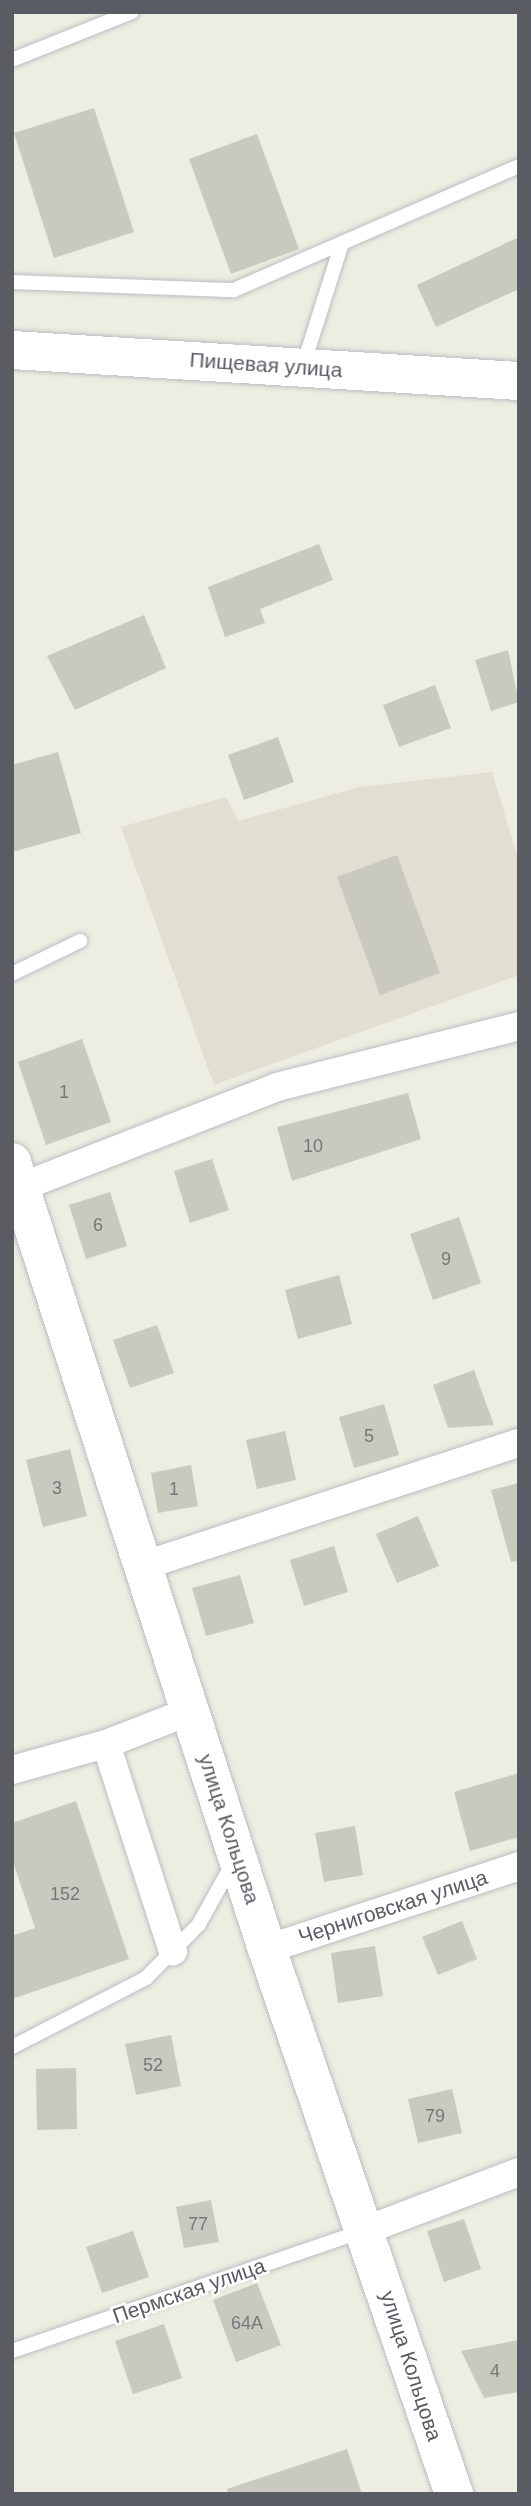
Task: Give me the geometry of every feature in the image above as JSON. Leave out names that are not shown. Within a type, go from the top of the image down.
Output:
[{"type":"main road","name":"Пищевая улица","points":[[12,350],[519,381]]},
{"type":"main road","name":"улица Кольцова","points":[[17,1175],[267,1949],[366,2230],[454,2494]]},
{"type":"street","points":[[17,1175],[277,1087],[519,1026]]},
{"type":"street","points":[[142,1566],[519,1443]]},
{"type":"street","points":[[12,1770],[106,1744],[190,1711]]},
{"type":"street","points":[[106,1744],[173,1951]]},
{"type":"street","name":"Черниговская улица","points":[[267,1949],[519,1866]]},
{"type":"street","points":[[366,2230],[519,2172]]},
{"type":"lane","points":[[12,60],[132,12]]},
{"type":"lane","points":[[12,282],[234,290],[519,166]]},
{"type":"lane","points":[[303,368],[342,243]]},
{"type":"lane","points":[[12,974],[80,941]]},
{"type":"lane","points":[[12,2047],[146,1978],[199,1924],[238,1855]]},
{"type":"lane","name":"Пермская улица","points":[[12,2351],[366,2230]]},
{"type":"shaded area","points":[[492,772],[519,861],[519,975],[214,1085],[121,827],[226,797],[238,821],[359,787]]},
{"type":"building","points":[[94,108],[134,232],[54,258],[14,133]]},
{"type":"building","points":[[257,134],[299,249],[231,274],[189,159]]},
{"type":"building","points":[[519,237],[519,289],[436,327],[417,285]]},
{"type":"building","points":[[319,544],[333,580],[260,609],[265,623],[225,637],[208,587]]},
{"type":"building","points":[[144,615],[166,668],[75,710],[47,656]]},
{"type":"building","points":[[508,650],[519,702],[491,711],[475,660]]},
{"type":"building","points":[[435,685],[451,728],[399,747],[383,705]]},
{"type":"building","points":[[278,737],[294,782],[244,800],[228,755]]},
{"type":"building","points":[[58,752],[81,833],[12,852],[12,765]]},
{"type":"building","points":[[397,855],[440,973],[380,995],[337,877]]},
{"type":"building","points":[[82,1039],[111,1122],[46,1145],[18,1062]]},
{"type":"building","points":[[408,1093],[421,1139],[292,1181],[277,1127]]},
{"type":"building","points":[[212,1159],[229,1210],[190,1223],[174,1171]]},
{"type":"building","points":[[110,1192],[127,1246],[86,1259],[69,1205]]},
{"type":"building","points":[[459,1217],[481,1283],[433,1300],[410,1234]]},
{"type":"building","points":[[339,1275],[352,1324],[298,1339],[285,1290]]},
{"type":"building","points":[[157,1325],[174,1373],[130,1388],[113,1340]]},
{"type":"building","points":[[474,1370],[494,1425],[448,1428],[433,1385]]},
{"type":"building","points":[[384,1404],[399,1455],[354,1468],[339,1417]]},
{"type":"building","points":[[285,1431],[296,1480],[257,1489],[246,1440]]},
{"type":"building","points":[[70,1449],[87,1516],[43,1527],[26,1460]]},
{"type":"building","points":[[191,1465],[198,1506],[158,1513],[151,1473]]},
{"type":"building","points":[[519,1483],[519,1561],[511,1562],[491,1490]]},
{"type":"building","points":[[418,1516],[439,1566],[397,1583],[376,1534]]},
{"type":"building","points":[[334,1546],[348,1592],[304,1606],[290,1560]]},
{"type":"building","points":[[240,1575],[254,1623],[206,1636],[192,1588]]},
{"type":"building","points":[[519,1773],[519,1837],[470,1851],[454,1792]]},
{"type":"building","points":[[76,1801],[129,1959],[12,1999],[12,1936],[35,1928],[12,1859],[12,1823]]},
{"type":"building","points":[[355,1826],[363,1875],[324,1882],[315,1833]]},
{"type":"building","points":[[462,1921],[477,1959],[438,1975],[422,1937]]},
{"type":"building","points":[[375,1946],[383,1996],[338,2003],[331,1953]]},
{"type":"building","points":[[171,2035],[181,2086],[136,2095],[125,2044]]},
{"type":"building","points":[[76,2068],[77,2129],[37,2130],[36,2069]]},
{"type":"building","points":[[452,2089],[462,2133],[418,2143],[408,2099]]},
{"type":"building","points":[[211,2200],[219,2242],[184,2248],[176,2207]]},
{"type":"building","points":[[464,2219],[481,2269],[444,2282],[427,2231]]},
{"type":"building","points":[[133,2231],[149,2277],[102,2293],[86,2247]]},
{"type":"building","points":[[257,2283],[281,2345],[236,2362],[213,2300]]},
{"type":"building","points":[[164,2324],[182,2378],[133,2394],[115,2341]]},
{"type":"building","points":[[519,2340],[519,2392],[484,2398],[461,2351]]},
{"type":"building","points":[[347,2449],[362,2494],[228,2494],[227,2489]]}]
